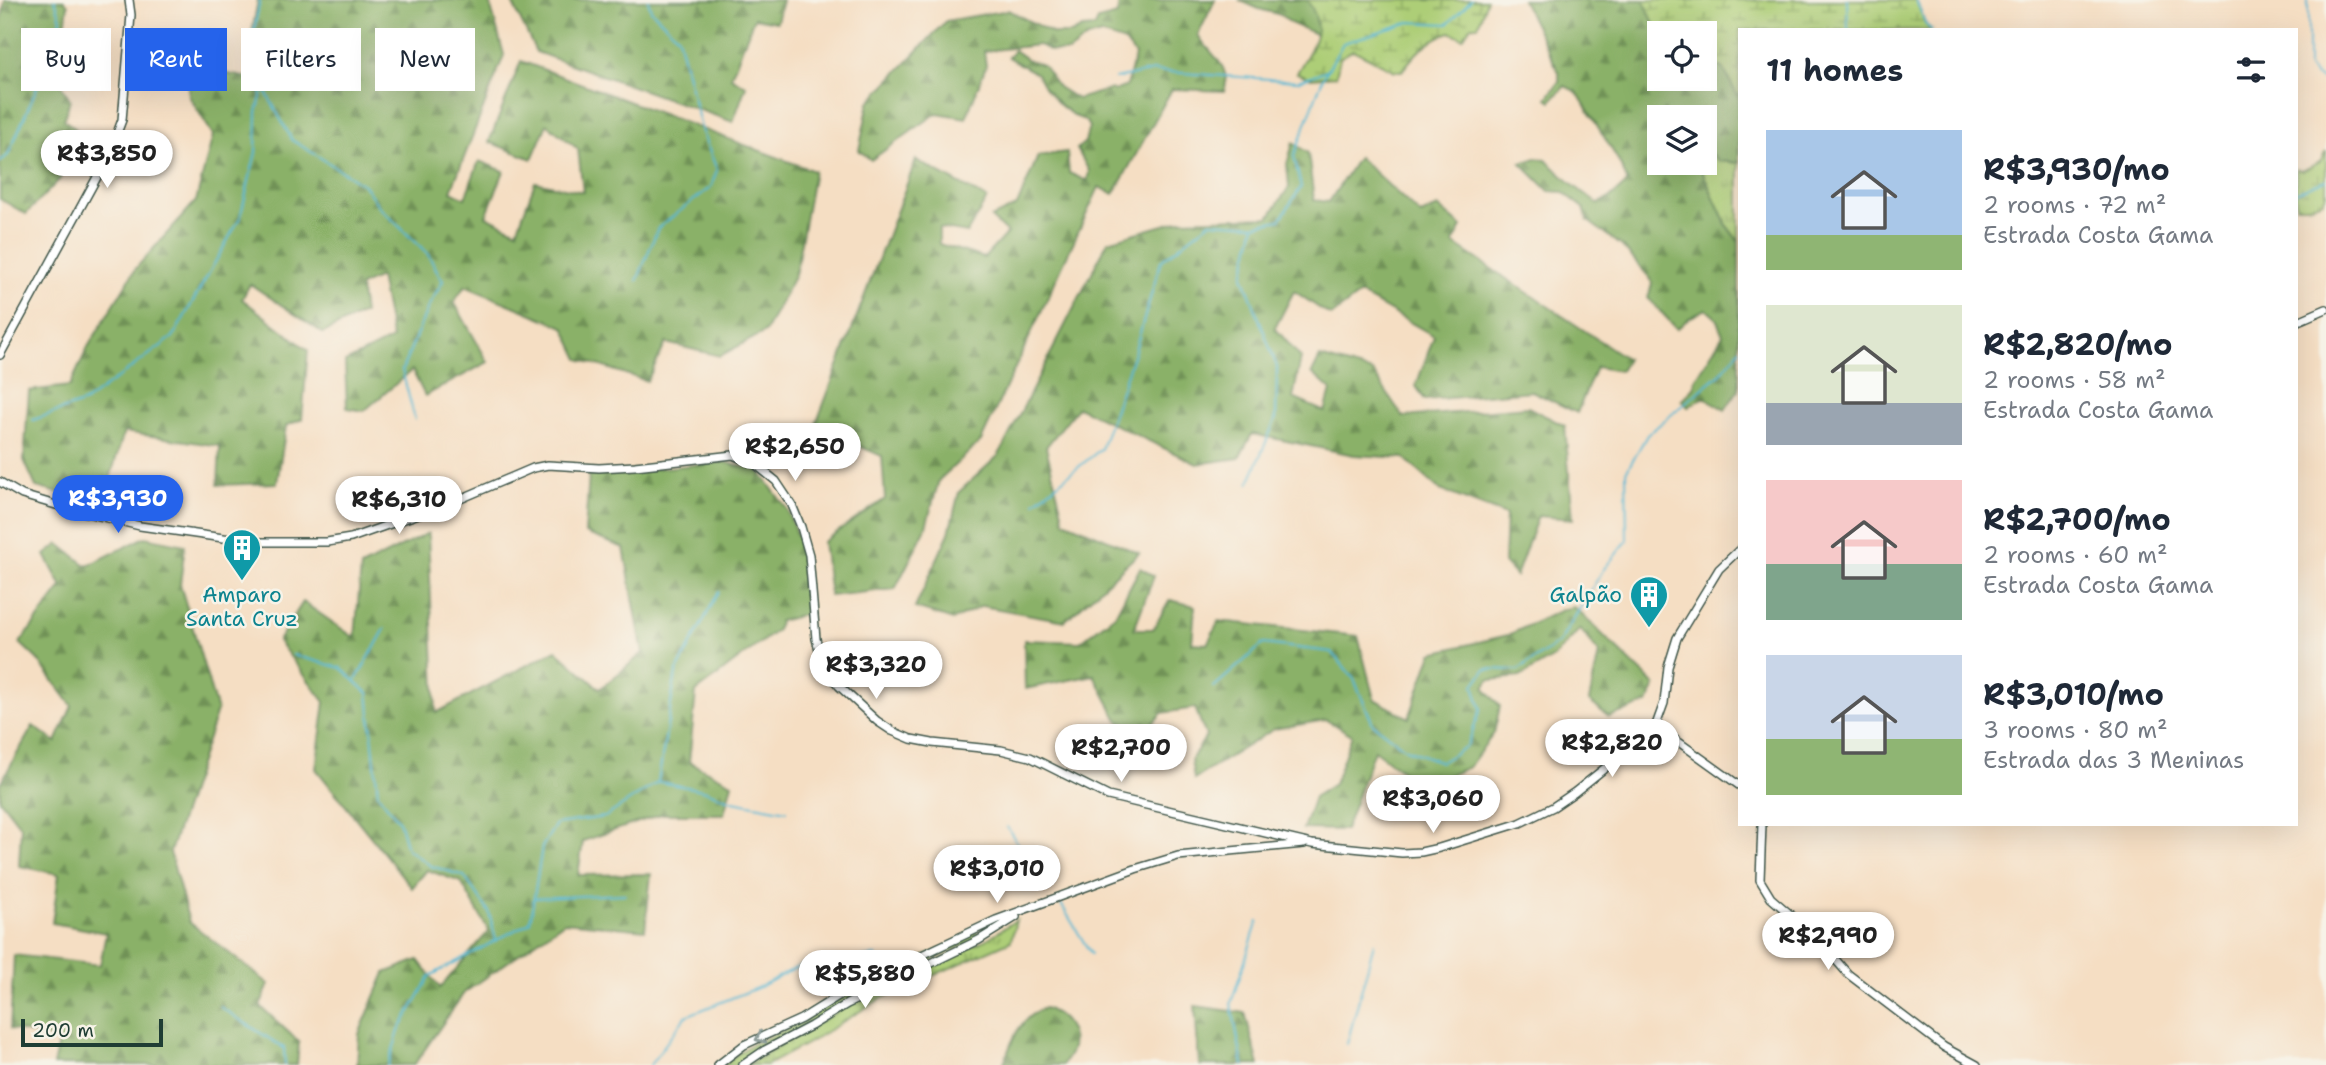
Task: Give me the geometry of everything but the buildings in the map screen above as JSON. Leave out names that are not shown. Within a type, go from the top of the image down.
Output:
[{"type":"main road","points":[[0,355],[108,157],[122,120],[129,41],[129,0]]},
{"type":"main road","points":[[2298,321],[2326,309]]},
{"type":"main road","points":[[0,482],[22,495],[140,526],[251,542],[327,542],[351,538],[458,500],[533,468],[548,465],[599,468],[635,466],[733,455],[765,471],[776,481],[792,505],[802,527],[809,555],[816,639],[821,660],[839,686],[877,721],[911,739],[1001,750],[1030,757],[1108,796],[1312,844]]},
{"type":"main road","points":[[718,1065],[744,1045],[801,1019],[848,990],[974,929],[1178,856],[1312,844],[1402,853],[1421,852],[1520,823],[1553,807],[1655,728],[1664,703],[1668,667],[1677,638],[1719,569],[1738,551]]},
{"type":"main road","points":[[1655,728],[1662,730],[1738,785]]},
{"type":"main road","points":[[1762,826],[1760,880],[1771,898],[1813,934],[1848,974],[1944,1047],[1976,1065]]},
{"type":"main road","points":[[1267,847],[1272,833]]},
{"type":"main road","points":[[743,1065],[847,1004],[990,934],[1031,908]]},
{"type":"green space","points":[[5,0],[64,0],[68,5],[65,28],[21,28],[21,91],[65,91],[70,99],[64,120],[76,129],[60,179],[26,214],[0,199],[0,28]]},
{"type":"green space","points":[[258,0],[489,0],[504,55],[451,191],[465,198],[479,161],[504,171],[486,216],[517,231],[535,182],[583,192],[578,149],[547,124],[532,159],[489,142],[521,61],[814,171],[795,275],[765,332],[720,356],[666,343],[647,381],[579,359],[564,327],[465,286],[454,302],[488,362],[425,396],[412,370],[364,411],[347,408],[345,362],[392,339],[380,277],[360,286],[364,313],[323,333],[250,284],[242,299],[308,350],[302,419],[286,426],[277,483],[218,485],[220,446],[124,432],[102,505],[36,487],[24,460],[29,391],[70,386],[88,347],[136,268],[196,201],[213,135],[189,96],[189,91],[227,91],[227,74],[241,76],[241,91],[361,91],[361,28],[253,28]]},
{"type":"green space","points":[[511,0],[782,0],[777,22],[754,18],[731,77],[746,86],[733,122],[536,52]]},
{"type":"green space","points":[[1119,0],[1215,0],[1198,35],[1223,67],[1226,82],[1224,91],[1172,89],[1114,194],[1099,187],[981,441],[939,480],[925,530],[895,589],[830,596],[823,542],[885,499],[882,456],[815,427],[916,160],[987,199],[967,233],[939,228],[939,244],[984,258],[1007,233],[991,218],[1017,206],[1038,156],[1067,152],[1069,173],[1087,181],[1089,171],[1077,149],[1085,142],[1089,127],[1085,120],[1074,116],[1060,105],[1044,87],[1037,74],[1008,57],[1014,50],[1028,60],[1043,65],[1058,87],[1077,99],[1127,86],[1135,55],[1125,42],[1101,34],[1087,38],[1068,52],[1052,51],[1039,45],[984,51],[986,66],[966,118],[937,113],[871,160],[859,150],[869,102],[946,21],[1008,10],[1054,34],[1071,34],[1082,28],[1095,27],[1098,20],[1117,15]]},
{"type":"green space","points":[[1239,0],[1307,0],[1315,12],[1318,35],[1290,23],[1281,15]]},
{"type":"green space","points":[[1307,0],[1487,0],[1478,26],[1471,26],[1463,38],[1450,32],[1435,39],[1417,53],[1402,71],[1395,71],[1353,50],[1340,58],[1336,76],[1311,78],[1297,73],[1316,37],[1316,20]]},
{"type":"green space","points":[[1522,0],[1644,0],[1653,21],[1647,21],[1647,91],[1717,91],[1717,65],[1723,68],[1738,96],[1738,163],[1717,159],[1717,105],[1647,105],[1647,175],[1704,175],[1727,226],[1738,241],[1738,390],[1725,410],[1704,397],[1688,407],[1682,400],[1694,387],[1695,380],[1723,335],[1716,318],[1706,309],[1689,318],[1677,329],[1648,298],[1652,284],[1650,278],[1622,246],[1588,221],[1584,208],[1563,192],[1549,191],[1521,163],[1536,158],[1546,160],[1598,204],[1610,198],[1628,182],[1618,160],[1577,92],[1565,86],[1551,101],[1547,98],[1559,81],[1559,72]]},
{"type":"green space","points":[[1644,0],[1916,0],[1930,28],[1738,28],[1738,96],[1723,68],[1717,66],[1717,21],[1653,21]]},
{"type":"green space","points":[[1293,143],[1308,153],[1314,200],[1329,202],[1358,157],[1421,215],[1438,207],[1462,227],[1453,243],[1627,359],[1620,371],[1596,367],[1577,413],[1532,391],[1425,400],[1416,386],[1434,336],[1360,294],[1331,316],[1294,291],[1275,328],[1301,358],[1293,398],[1325,412],[1331,390],[1312,373],[1320,357],[1373,372],[1403,417],[1528,407],[1565,426],[1573,519],[1538,516],[1516,576],[1504,563],[1506,515],[1440,490],[1404,458],[1354,455],[1252,434],[1239,458],[1197,464],[1078,407],[1046,447],[1064,521],[1139,553],[1065,621],[982,606],[953,620],[915,608],[949,533],[959,492],[999,455],[1108,241],[1181,220],[1269,217],[1289,187],[1287,164]]},
{"type":"green space","points":[[2326,151],[2326,194],[2323,201],[2298,206],[2298,170],[2302,171],[2320,162]]},
{"type":"green space","points":[[1717,159],[1738,163],[1738,241],[1727,226],[1704,175],[1717,175]]},
{"type":"green space","points":[[724,462],[759,471],[787,509],[804,556],[807,614],[779,621],[777,630],[696,692],[689,762],[732,783],[724,814],[662,814],[583,841],[578,875],[651,874],[645,930],[564,922],[464,993],[414,1065],[357,1065],[359,1034],[385,973],[418,960],[440,988],[489,931],[461,882],[427,870],[412,888],[316,769],[325,702],[278,641],[303,602],[355,638],[361,567],[428,533],[436,713],[556,650],[600,689],[643,653],[624,548],[585,533],[589,475]]},
{"type":"green space","points":[[145,537],[185,545],[180,584],[217,711],[170,852],[189,922],[269,984],[260,1006],[299,1042],[297,1065],[53,1065],[59,1039],[10,1029],[14,955],[100,965],[106,933],[52,923],[59,874],[19,866],[21,827],[0,800],[0,784],[33,726],[56,742],[72,706],[37,659],[20,643],[62,587],[45,555],[59,544],[87,566]]},
{"type":"green space","points":[[1140,568],[1154,576],[1134,629],[1153,629],[1170,600],[1195,606],[1192,643],[1207,644],[1219,621],[1358,636],[1374,699],[1409,718],[1432,653],[1508,635],[1574,607],[1655,685],[1648,703],[1609,717],[1589,701],[1599,653],[1580,629],[1554,657],[1520,677],[1489,680],[1484,688],[1500,706],[1494,733],[1469,767],[1438,780],[1407,775],[1374,750],[1345,830],[1303,829],[1314,797],[1334,784],[1352,735],[1326,720],[1274,729],[1194,779],[1191,760],[1206,736],[1195,708],[1162,713],[1145,732],[1119,722],[1094,675],[1025,689],[1024,640],[1080,642],[1115,615]]},
{"type":"green space","points":[[1016,920],[1011,941],[880,999],[767,1065],[747,1065],[850,1004],[987,939]]},
{"type":"green space","points":[[976,932],[979,936],[977,939],[853,997],[739,1065],[722,1065],[749,1046],[800,1023],[843,996]]},
{"type":"green space","points":[[1195,1006],[1245,1013],[1259,1065],[1199,1065]]},
{"type":"green space","points":[[1045,1008],[1061,1018],[1071,1032],[1072,1048],[1068,1057],[1062,1065],[1003,1065],[1013,1039],[1023,1023]]},
{"type":"waterway","points":[[0,162],[8,155],[48,62],[61,19],[55,0]]},
{"type":"waterway","points":[[260,0],[248,59],[292,140],[364,185],[380,208],[427,253],[443,281],[428,307],[402,370],[415,420]]},
{"type":"waterway","points":[[637,281],[658,228],[711,187],[717,170],[702,132],[678,37],[651,10],[648,0]]},
{"type":"waterway","points":[[1035,502],[1101,449],[1135,350],[1161,261],[1210,222],[1255,225],[1280,220],[1301,187],[1294,156],[1323,78],[1343,43],[1410,22],[1448,24],[1471,0]]},
{"type":"waterway","points":[[1847,0],[1848,28]]},
{"type":"waterway","points":[[1916,0],[1930,28]]},
{"type":"waterway","points":[[2308,0],[2308,67],[2315,76],[2326,81]]},
{"type":"waterway","points":[[1115,79],[1153,71],[1298,81],[1327,70]]},
{"type":"waterway","points":[[33,420],[85,402],[173,337],[240,218],[256,152],[257,112],[262,91]]},
{"type":"waterway","points":[[2298,191],[2326,180]]},
{"type":"waterway","points":[[1249,483],[1276,418],[1277,367],[1243,276],[1255,225]]},
{"type":"waterway","points":[[1214,687],[1263,644],[1332,652],[1354,679],[1373,724],[1406,749],[1441,762],[1467,746],[1481,709],[1474,685],[1486,669],[1518,670],[1559,643],[1603,570],[1627,541],[1626,472],[1647,435],[1721,373],[1738,352]]},
{"type":"waterway","points":[[388,1065],[399,1031],[430,976],[530,922],[542,847],[556,824],[605,817],[658,782],[676,673],[719,591]]},
{"type":"waterway","points":[[356,680],[385,629]]},
{"type":"waterway","points":[[293,655],[341,668],[368,693],[378,794],[399,821],[407,849],[431,866],[464,876],[489,912],[496,940]]},
{"type":"waterway","points":[[659,782],[703,790],[733,801],[787,811]]},
{"type":"waterway","points":[[1007,827],[1048,891]]},
{"type":"waterway","points":[[535,898],[625,894]]},
{"type":"waterway","points":[[1061,904],[1091,954]]},
{"type":"waterway","points":[[1243,1065],[1231,1003],[1258,921]]},
{"type":"waterway","points":[[1347,1044],[1374,943]]},
{"type":"waterway","points":[[650,1065],[686,1016],[757,988],[802,965],[877,956]]},
{"type":"waterway","points":[[220,1007],[284,1048],[285,1065]]},
{"type":"place","name":"Amparo Santa Cruz","points":[[242,582]]},
{"type":"place","name":"Galpão","points":[[1649,629]]}]
